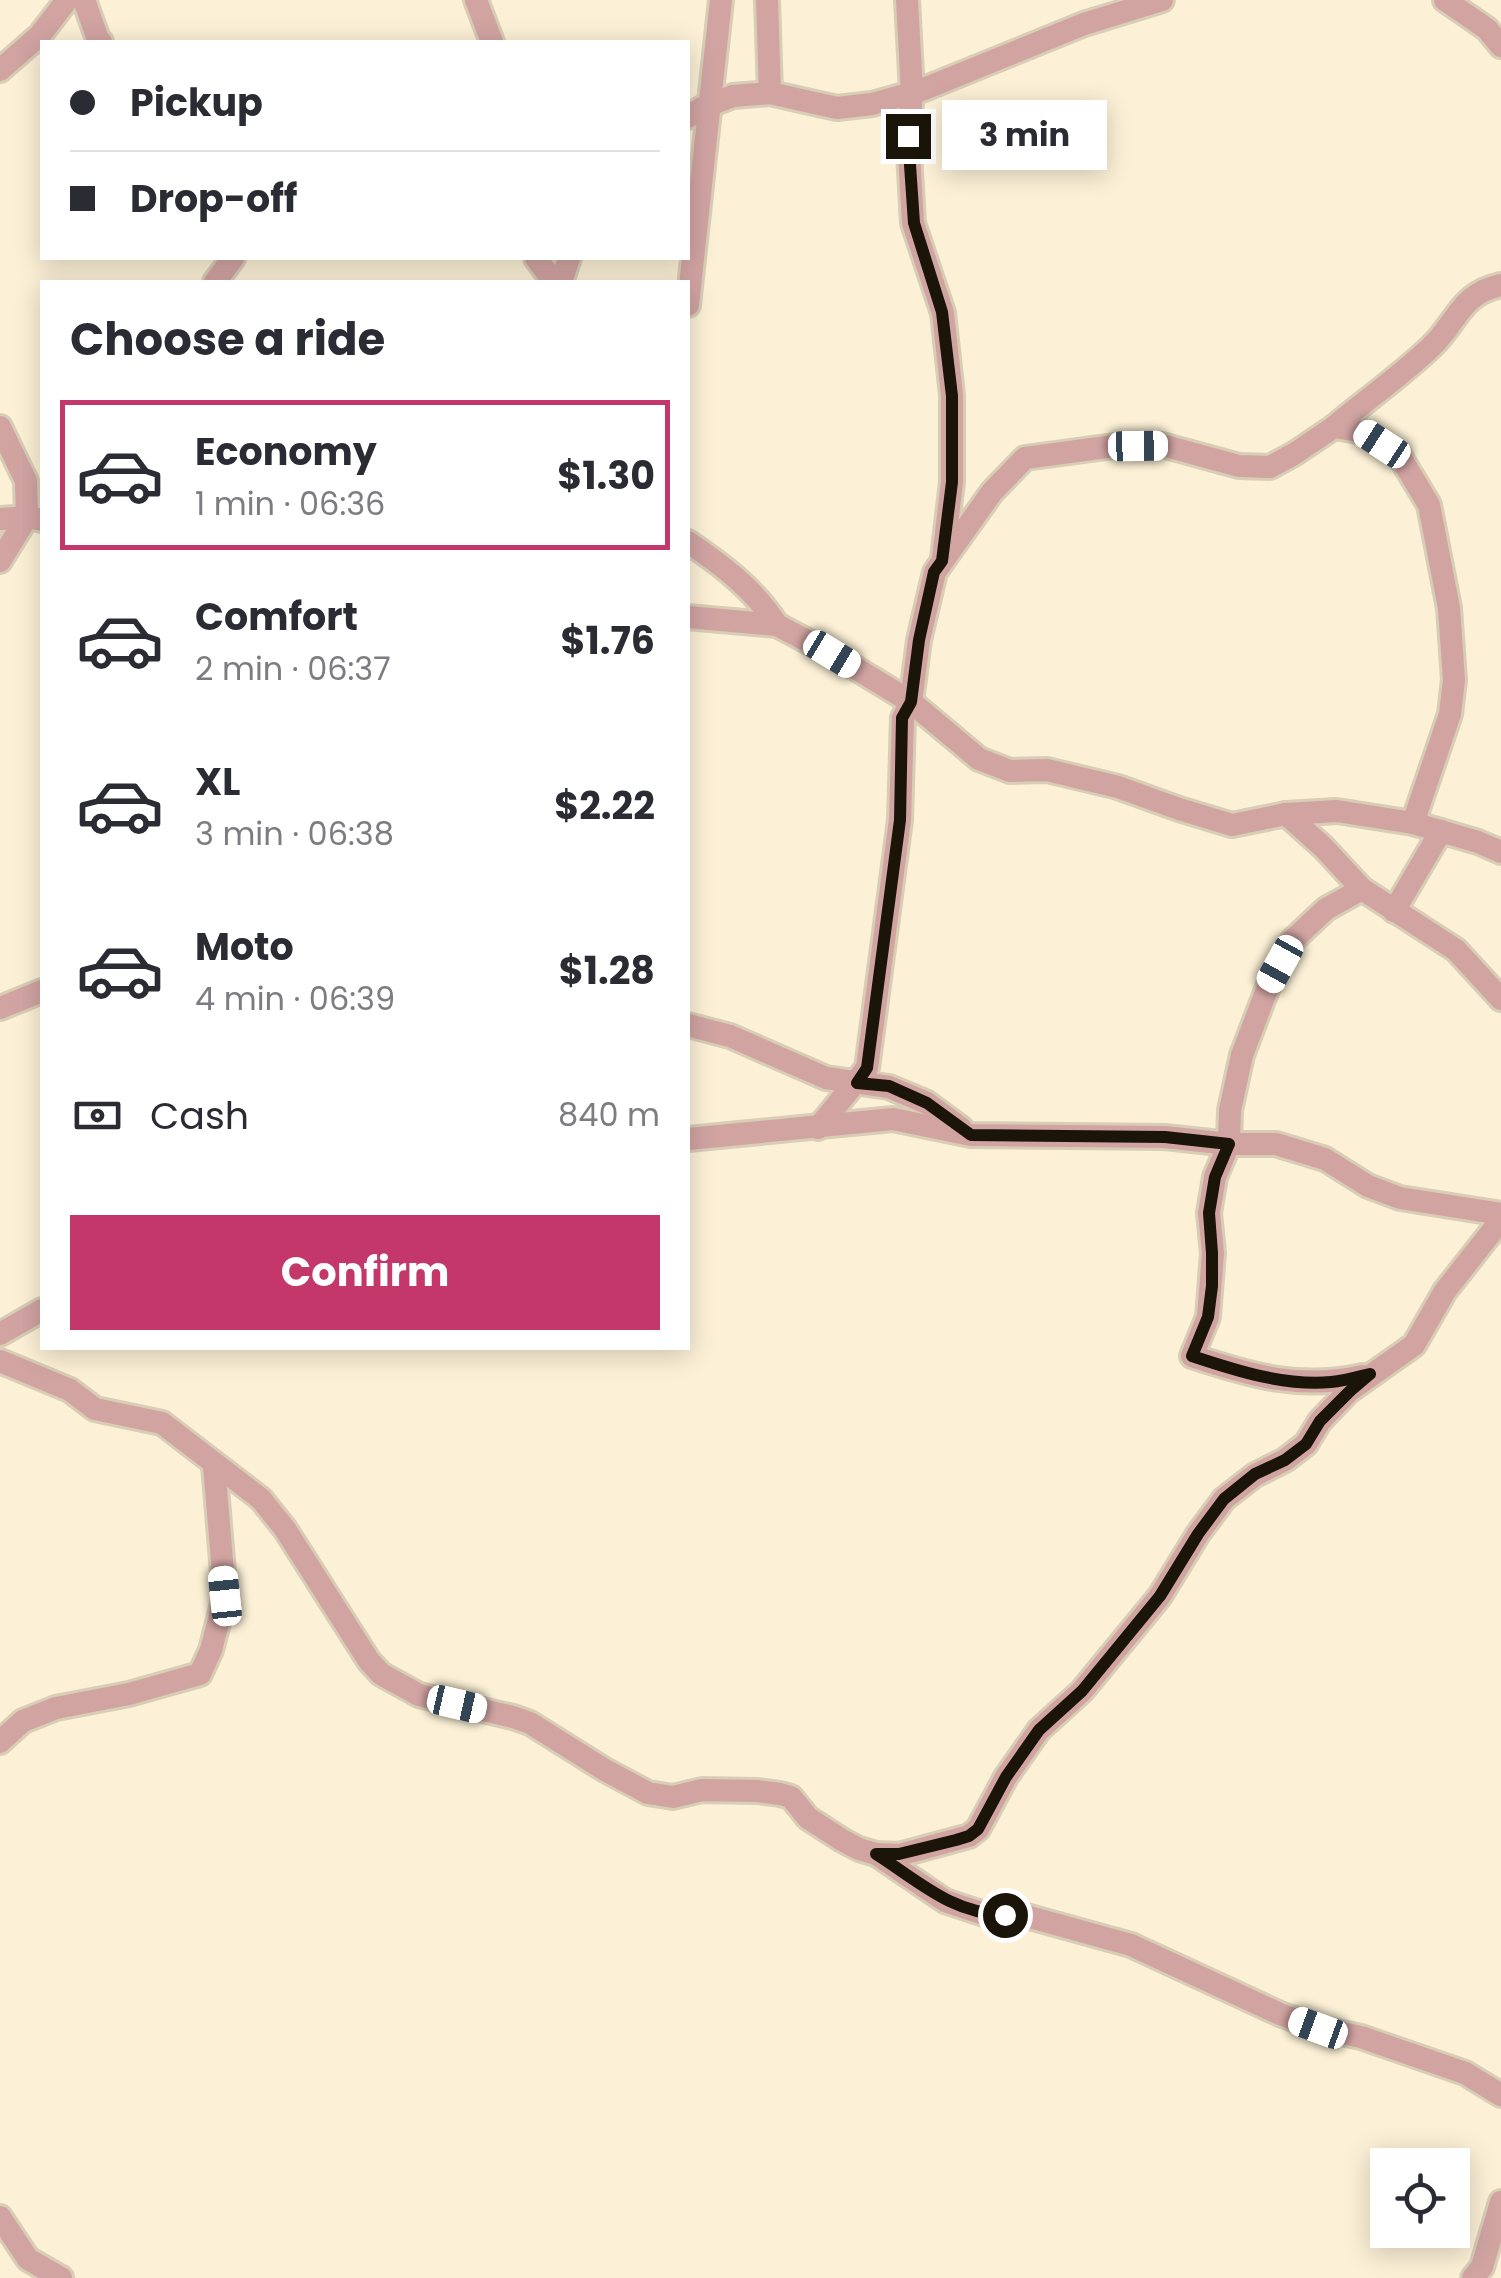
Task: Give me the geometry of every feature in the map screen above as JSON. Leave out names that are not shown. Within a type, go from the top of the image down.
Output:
[{"type":"street","points":[[0,70],[40,35],[67,0]]},
{"type":"street","points":[[84,0],[100,40]]},
{"type":"street","points":[[476,0],[491,40]]},
{"type":"street","points":[[690,287],[721,0]]},
{"type":"street","points":[[768,0],[770,93]]},
{"type":"street","points":[[906,0],[914,223],[942,312],[952,396],[952,482],[942,561]]},
{"type":"street","points":[[690,117],[733,96],[770,93],[837,108],[872,104],[1084,24],[1162,0]]},
{"type":"street","points":[[1445,0],[1487,29],[1501,46]]},
{"type":"street","points":[[538,260],[555,280]]},
{"type":"street","points":[[818,1128],[867,1068],[900,820],[902,718],[911,702],[934,572],[992,492],[1025,458],[1114,446],[1162,445],[1239,466],[1270,467],[1334,427],[1434,344],[1461,308],[1481,290],[1501,285]]},
{"type":"street","points":[[0,427],[26,481],[35,519]]},
{"type":"street","points":[[1334,427],[1364,432],[1398,454],[1429,505],[1433,522],[1449,608],[1454,680],[1450,714],[1413,823]]},
{"type":"street","points":[[0,519],[35,519]]},
{"type":"street","points":[[0,561],[35,519]]},
{"type":"street","points":[[690,544],[738,580],[764,605],[777,626]]},
{"type":"street","points":[[690,616],[777,626],[911,702],[979,760],[1010,771],[1047,770],[1118,787],[1232,825],[1286,814],[1338,811],[1413,823],[1501,852]]},
{"type":"street","points":[[1286,814],[1362,889],[1456,950],[1501,998]]},
{"type":"street","points":[[1394,911],[1440,831]]},
{"type":"street","points":[[1362,889],[1326,909],[1293,940],[1268,987],[1242,1055],[1230,1110],[1229,1144],[1215,1177],[1209,1213],[1212,1286],[1208,1317],[1192,1356],[1295,1383],[1335,1382],[1370,1374]]},
{"type":"street","points":[[0,1008],[40,992]]},
{"type":"street","points":[[690,1026],[730,1036],[826,1078],[889,1086],[927,1103],[971,1135]]},
{"type":"street","points":[[0,1361],[70,1390],[94,1408],[162,1423],[260,1499],[285,1529],[380,1674],[420,1695],[530,1723],[648,1793],[674,1797],[702,1790],[758,1791],[790,1798],[808,1818],[859,1849],[899,1854],[969,1836],[978,1829],[1006,1777],[1039,1730],[1082,1691],[1160,1596],[1224,1499],[1255,1474],[1285,1460],[1306,1444],[1320,1421],[1350,1391],[1414,1346],[1445,1291],[1501,1217],[1400,1198],[1368,1186],[1325,1159],[1276,1144],[1165,1137],[971,1135],[893,1119],[690,1139]]},
{"type":"street","points":[[0,1334],[40,1311]]},
{"type":"street","points":[[0,1742],[22,1721],[56,1708],[129,1694],[200,1674],[211,1650],[225,1596],[214,1465]]},
{"type":"street","points":[[876,1854],[945,1901],[984,1914],[1026,1916],[1131,1945],[1280,2014],[1465,2073],[1501,2094]]},
{"type":"street","points":[[1474,2278],[1482,2266],[1501,2202]]},
{"type":"street","points":[[0,2216],[28,2259],[61,2278]]},
{"type":"route","points":[[908,136],[914,223],[942,312],[952,396],[952,482],[942,561],[934,572],[911,702],[902,718],[900,820],[867,1068],[857,1083],[889,1086],[927,1103],[971,1135],[1165,1137],[1229,1144],[1215,1177],[1209,1213],[1212,1286],[1208,1317],[1192,1356],[1295,1383],[1335,1382],[1370,1374],[1320,1421],[1306,1444],[1285,1460],[1255,1474],[1224,1499],[1160,1596],[1082,1691],[1039,1730],[1006,1777],[978,1829],[969,1836],[899,1854],[876,1854],[945,1901],[984,1914],[1005,1915]]}]
